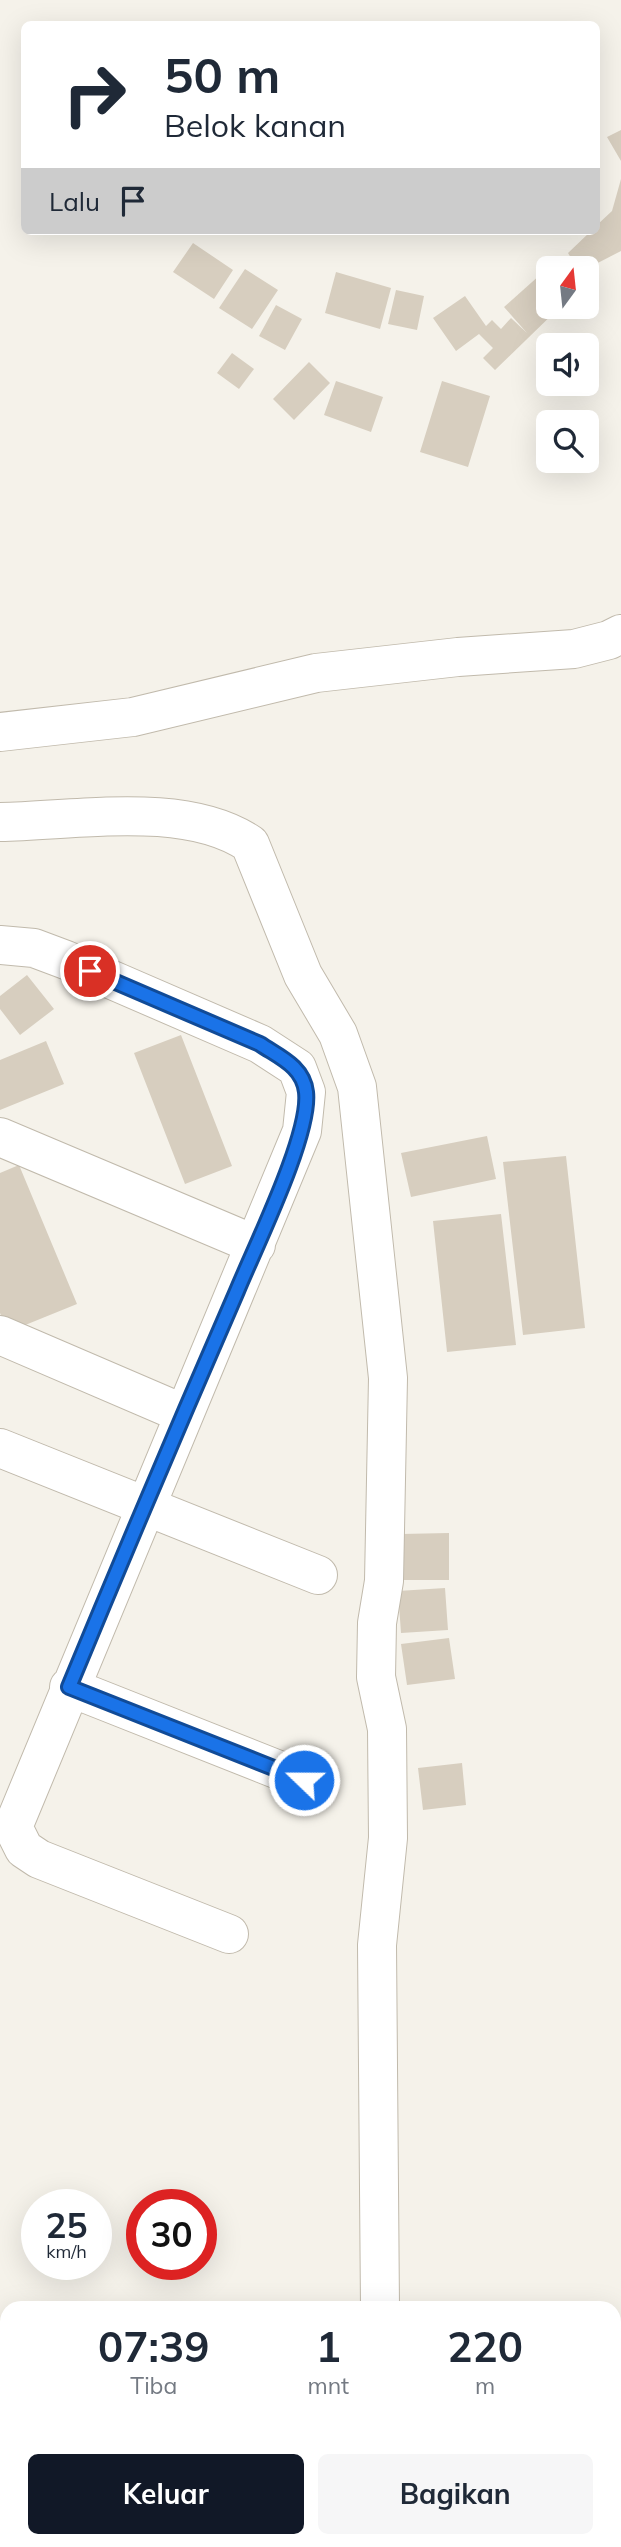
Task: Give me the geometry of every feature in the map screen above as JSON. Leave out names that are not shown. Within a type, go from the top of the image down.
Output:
[{"type":"street","points":[[0,732],[133,717],[316,673],[458,657],[574,649],[621,634]]},
{"type":"street","points":[[0,822],[165,816],[211,824],[232,832],[250,844],[303,975],[338,1034],[356,1087],[388,1378],[384,1580],[377,1623],[376,1677],[387,1729],[388,1838],[377,1945],[380,2301]]},
{"type":"street","points":[[0,945],[34,948],[66,960],[260,1044],[297,1068],[306,1092],[302,1131],[144,1506],[13,1827],[24,1849],[61,1869],[229,1934]]},
{"type":"street","points":[[0,1137],[256,1245]]},
{"type":"street","points":[[0,1335],[184,1414]]},
{"type":"street","points":[[0,1448],[318,1574]]},
{"type":"street","points":[[69,1687],[304,1780]]},
{"type":"building","points":[[621,130],[621,161],[607,137]]},
{"type":"building","points":[[621,179],[621,251],[599,262],[599,256],[570,256],[568,253],[587,235],[600,235],[600,222],[612,211]]},
{"type":"building","points":[[193,243],[233,270],[214,299],[173,272]]},
{"type":"building","points":[[245,269],[278,290],[252,329],[219,308]]},
{"type":"building","points":[[336,272],[391,288],[380,329],[325,313]]},
{"type":"building","points":[[536,278],[536,319],[548,319],[495,370],[483,358],[493,348],[479,334],[456,351],[433,318],[465,296],[486,326],[492,320],[501,329],[511,318],[527,333],[504,307]]},
{"type":"building","points":[[396,290],[424,296],[417,330],[388,324]]},
{"type":"building","points":[[276,305],[302,319],[285,350],[259,336]]},
{"type":"building","points":[[232,353],[254,369],[239,389],[217,373]]},
{"type":"building","points":[[309,362],[330,383],[294,420],[273,399]]},
{"type":"building","points":[[336,381],[383,397],[371,432],[324,415]]},
{"type":"building","points":[[442,381],[490,396],[468,467],[420,452]]},
{"type":"building","points":[[27,975],[54,1009],[20,1035],[0,1009],[0,996]]},
{"type":"building","points":[[181,1035],[232,1166],[185,1184],[134,1053]]},
{"type":"building","points":[[46,1041],[64,1084],[0,1110],[0,1060]]},
{"type":"building","points":[[487,1136],[496,1179],[411,1197],[401,1153]]},
{"type":"building","points":[[566,1156],[585,1328],[523,1335],[503,1162]]},
{"type":"building","points":[[19,1165],[77,1304],[8,1332],[0,1313],[0,1173]]},
{"type":"building","points":[[501,1214],[516,1345],[447,1352],[433,1221]]},
{"type":"building","points":[[449,1533],[449,1580],[402,1580],[401,1534]]},
{"type":"building","points":[[445,1588],[448,1630],[401,1633],[398,1591]]},
{"type":"building","points":[[449,1638],[455,1679],[407,1685],[401,1644]]},
{"type":"building","points":[[462,1763],[466,1805],[423,1810],[418,1768]]},
{"type":"route","points":[[90,971],[260,1044],[297,1068],[306,1092],[306,1109],[302,1131],[256,1245],[69,1687],[304,1780]]}]
